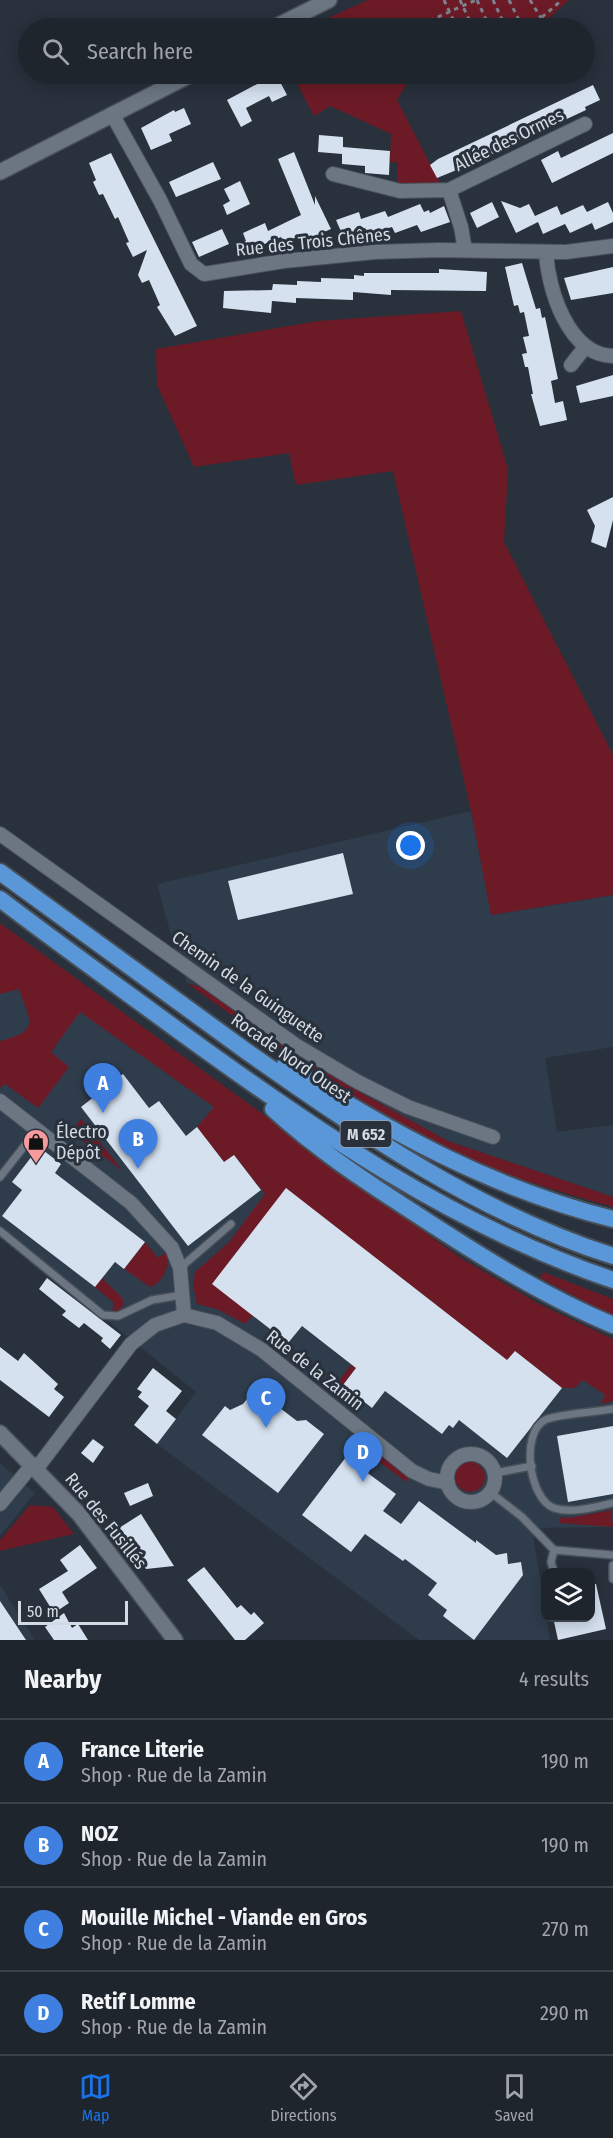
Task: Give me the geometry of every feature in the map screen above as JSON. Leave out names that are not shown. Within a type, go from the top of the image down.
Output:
[{"type":"highway","name":"Rocade Nord Ouest","points":[[0,872],[333,1113],[436,1177],[533,1226],[613,1256]]},
{"type":"highway","name":"M 652","points":[[0,899],[231,1069],[336,1141],[451,1211],[546,1255],[613,1280]]},
{"type":"highway","points":[[139,974],[362,1115],[417,1145],[498,1182],[575,1209],[613,1219]]},
{"type":"highway","points":[[231,1069],[283,1119],[393,1199],[495,1263],[613,1326]]},
{"type":"street","points":[[293,18],[329,0]]},
{"type":"street","points":[[0,172],[172,84]]},
{"type":"street","name":"Rue des Trois Chênes","points":[[112,114],[160,200],[191,264],[199,272],[210,273],[274,262],[349,254],[465,250],[580,252],[613,246]]},
{"type":"street","name":"Allée des Ormes","points":[[333,174],[400,191],[449,190],[585,124]]},
{"type":"street","name":"Allée des Ormes","points":[[449,190],[461,227],[465,250]]},
{"type":"street","points":[[546,252],[555,300],[565,321],[586,345],[603,356],[613,356]]},
{"type":"street","points":[[571,365],[586,345]]},
{"type":"street","name":"Chemin de la Guinguette","points":[[0,834],[297,1046],[358,1082],[408,1107],[493,1137]]},
{"type":"street","points":[[0,1101],[131,1203],[172,1248],[180,1268],[184,1315],[155,1325],[130,1344],[35,1466],[0,1504]]},
{"type":"street","name":"Rue de la Zamin","points":[[184,1315],[217,1323],[262,1350],[412,1471],[429,1479],[448,1483],[458,1498],[470,1502],[480,1500],[490,1492]]},
{"type":"street","name":"Rue des Fusillés","points":[[0,1433],[35,1466],[92,1530],[175,1640]]},
{"type":"street","points":[[448,1483],[451,1465],[464,1454],[482,1456],[490,1462],[495,1473],[495,1482],[490,1492]]},
{"type":"lane","points":[[0,1177],[37,1130]]},
{"type":"lane","points":[[180,1268],[231,1224]]},
{"type":"lane","points":[[0,1231],[103,1315],[118,1316],[152,1300],[182,1295]]},
{"type":"lane","points":[[613,1409],[545,1420],[533,1430],[530,1446],[537,1494],[552,1507],[569,1511],[613,1503]]},
{"type":"lane","points":[[495,1473],[532,1466]]},
{"type":"lane","points":[[490,1492],[522,1517],[554,1550],[613,1555]]},
{"type":"lane","points":[[553,1568],[551,1562],[554,1550]]},
{"type":"lane","points":[[613,1565],[613,1579]]},
{"type":"path","points":[[444,0],[453,18]]},
{"type":"path","points":[[460,0],[468,18]]},
{"type":"path","points":[[436,18],[476,0],[485,18]]},
{"type":"path","points":[[493,0],[501,18]]},
{"type":"path","points":[[509,0],[518,18]]},
{"type":"path","points":[[530,0],[541,18],[562,0]]},
{"type":"path","points":[[551,0],[555,6]]},
{"type":"shaded area","points":[[368,0],[569,0],[549,18],[328,18]]},
{"type":"shaded area","points":[[297,84],[407,84],[397,100],[440,183],[397,185],[398,163],[390,162],[391,134],[330,106],[314,116]]},
{"type":"shaded area","points":[[461,311],[508,469],[504,542],[613,755],[613,895],[491,915],[471,811],[393,471],[296,485],[289,453],[194,467],[157,385],[156,349],[318,321]]},
{"type":"shaded area","points":[[471,811],[492,915],[613,895],[613,1047],[545,1058],[557,1132],[613,1125],[613,1197],[448,1141],[398,1115],[207,989],[187,983],[175,950],[157,884]]},
{"type":"shaded area","points":[[0,923],[310,1149],[469,1272],[613,1347],[613,1527],[532,1528],[541,1584],[541,1622],[547,1622],[550,1640],[419,1640],[157,1444],[196,1392],[0,1234]]},
{"type":"shaded area","points":[[0,923],[459,1257],[539,1304],[613,1339],[613,1401],[601,1404],[605,1395],[583,1380],[575,1388],[562,1388],[515,1351],[507,1360],[286,1189],[253,1316],[245,1324],[217,1309],[197,1304],[193,1285],[195,1272],[229,1242],[265,1194],[234,1155],[224,1162],[197,1127],[214,1107],[80,1012],[51,1052],[69,1067],[38,1108],[5,1084],[0,1088],[0,1041],[22,1033],[27,1029],[29,1018],[19,989],[0,994]]},
{"type":"shaded area","points":[[187,983],[207,989],[356,1090],[448,1141],[613,1197],[613,1207],[515,1177],[422,1135],[353,1096],[252,1030]]},
{"type":"shaded area","points":[[81,1119],[123,1171],[71,1132]]},
{"type":"shaded area","points":[[145,1242],[158,1258],[168,1251],[169,1256],[167,1267],[159,1282],[150,1287],[124,1269]]},
{"type":"shaded area","points":[[543,1272],[613,1299],[613,1316],[540,1278]]},
{"type":"shaded area","points":[[102,1278],[123,1299],[124,1305],[117,1312],[112,1312],[114,1303],[95,1287]]},
{"type":"shaded area","points":[[351,1365],[356,1368],[343,1385],[352,1393],[346,1400],[332,1390]]},
{"type":"shaded area","points":[[362,1439],[410,1476],[406,1482],[357,1445]]},
{"type":"shaded area","points":[[470,1462],[476,1463],[484,1471],[484,1483],[476,1491],[470,1492],[464,1491],[456,1483],[455,1477],[456,1471],[464,1463]]},
{"type":"shaded area","points":[[0,1463],[35,1493],[0,1536]]},
{"type":"shaded area","points":[[30,1505],[53,1507],[74,1534],[0,1551],[0,1540]]},
{"type":"shaded area","points":[[611,1510],[613,1527],[559,1523],[561,1517],[570,1518]]},
{"type":"shaded area","points":[[0,1585],[35,1640],[0,1640]]},
{"type":"building","points":[[257,84],[281,84],[287,95],[272,102],[269,96],[246,108],[252,121],[241,127],[227,100]]},
{"type":"building","points":[[593,85],[600,100],[585,107],[586,110],[556,124],[555,121],[481,160],[437,178],[430,165],[438,159]]},
{"type":"building","points":[[184,108],[191,124],[169,134],[172,141],[151,150],[141,128],[174,110],[175,112]]},
{"type":"building","points":[[613,133],[613,153],[552,183],[541,160],[558,151],[561,158]]},
{"type":"building","points":[[319,135],[343,137],[343,147],[390,151],[389,175],[365,173],[365,166],[342,164],[342,154],[318,152]]},
{"type":"building","points":[[294,152],[315,205],[315,196],[331,229],[308,239],[307,236],[300,239],[299,236],[284,243],[281,237],[246,252],[242,243],[246,241],[243,233],[265,223],[268,231],[301,215],[278,159]]},
{"type":"building","points":[[111,153],[197,326],[175,336],[157,307],[160,305],[149,280],[142,283],[138,275],[147,250],[133,257],[118,217],[115,219],[103,194],[99,195],[93,182],[96,180],[89,163]]},
{"type":"building","points":[[213,162],[221,179],[176,197],[169,182]]},
{"type":"building","points":[[240,181],[250,204],[227,215],[223,205],[230,201],[224,189]]},
{"type":"building","points":[[501,201],[520,208],[529,204],[535,216],[557,206],[561,215],[583,205],[587,212],[608,202],[613,213],[613,222],[595,230],[592,223],[570,233],[565,224],[543,234],[538,222],[516,233]]},
{"type":"building","points":[[492,202],[499,217],[477,228],[470,213]]},
{"type":"building","points":[[420,204],[424,212],[429,210],[430,213],[444,206],[450,222],[421,232],[417,225],[395,233],[392,227],[369,234],[365,228],[343,236],[336,220],[359,212],[361,219],[385,211],[388,217]]},
{"type":"building","points":[[222,229],[229,244],[199,257],[192,242]]},
{"type":"building","points":[[522,263],[536,309],[540,308],[542,318],[545,317],[558,379],[551,381],[555,403],[563,401],[567,420],[540,426],[531,394],[533,394],[528,367],[525,367],[522,354],[527,353],[523,337],[529,336],[524,312],[520,313],[518,305],[514,306],[505,267]]},
{"type":"building","points":[[613,267],[613,293],[571,300],[564,278]]},
{"type":"building","points":[[439,269],[487,272],[486,291],[391,290],[391,295],[353,292],[353,300],[296,298],[296,303],[272,301],[271,313],[223,308],[224,291],[272,290],[273,284],[297,285],[297,281],[321,282],[321,278],[354,279],[354,275],[364,276],[364,273],[439,273]]},
{"type":"building","points":[[613,375],[613,396],[580,403],[576,386]]},
{"type":"building","points":[[613,497],[613,520],[606,548],[591,542],[595,526],[587,510]]},
{"type":"building","points":[[343,853],[353,894],[238,920],[228,881]]},
{"type":"building","points":[[123,1074],[149,1108],[159,1101],[186,1136],[197,1127],[224,1162],[234,1155],[261,1190],[188,1246],[81,1107]]},
{"type":"building","points":[[39,1147],[61,1164],[55,1173],[145,1242],[124,1269],[115,1262],[95,1287],[2,1216],[22,1190],[12,1182]]},
{"type":"building","points":[[286,1188],[507,1360],[515,1351],[562,1388],[507,1458],[459,1420],[453,1428],[449,1425],[442,1434],[385,1391],[372,1408],[343,1385],[356,1368],[302,1326],[288,1343],[212,1284]]},
{"type":"building","points":[[47,1278],[121,1335],[110,1349],[101,1341],[103,1338],[84,1323],[79,1328],[62,1315],[66,1311],[39,1289]]},
{"type":"building","points":[[0,1347],[18,1361],[24,1353],[58,1384],[54,1389],[64,1397],[49,1417],[0,1380]]},
{"type":"building","points":[[153,1368],[182,1391],[166,1411],[176,1419],[157,1444],[134,1425],[149,1406],[138,1397],[142,1392],[137,1389]]},
{"type":"building","points":[[255,1389],[264,1396],[271,1393],[276,1405],[297,1421],[306,1420],[324,1434],[278,1493],[202,1435],[225,1406],[230,1410],[243,1404]]},
{"type":"building","points":[[613,1426],[613,1494],[568,1502],[557,1436]]},
{"type":"building","points":[[93,1439],[104,1447],[93,1463],[81,1453]]},
{"type":"building","points":[[346,1457],[396,1494],[383,1511],[401,1524],[419,1501],[496,1555],[507,1553],[508,1564],[521,1562],[523,1575],[474,1640],[443,1616],[447,1610],[428,1595],[437,1583],[405,1559],[403,1561],[365,1534],[351,1552],[302,1515]]},
{"type":"building","points":[[148,1483],[153,1496],[130,1506],[124,1493]]},
{"type":"building","points":[[141,1514],[174,1566],[146,1569],[119,1528]]},
{"type":"building","points":[[80,1545],[97,1568],[62,1592],[69,1603],[54,1613],[39,1589],[68,1571],[60,1560]]},
{"type":"building","points":[[204,1567],[237,1608],[241,1605],[251,1615],[254,1612],[264,1623],[245,1640],[235,1640],[187,1580]]},
{"type":"building","points":[[596,1584],[606,1629],[558,1640],[554,1622],[595,1622]]},
{"type":"building","points":[[0,1601],[26,1640],[0,1640]]},
{"type":"building","points":[[64,1613],[72,1628],[78,1624],[88,1640],[54,1640],[45,1627]]},
{"type":"place","name":"France Literie","points":[[103,1113]]},
{"type":"place","name":"Électro Dépôt","points":[[36,1165]]},
{"type":"place","name":"NOZ","points":[[138,1169]]},
{"type":"place","name":"Mouille Michel - Viande en Gros","points":[[266,1428]]},
{"type":"place","name":"Retif Lomme","points":[[363,1482]]}]
